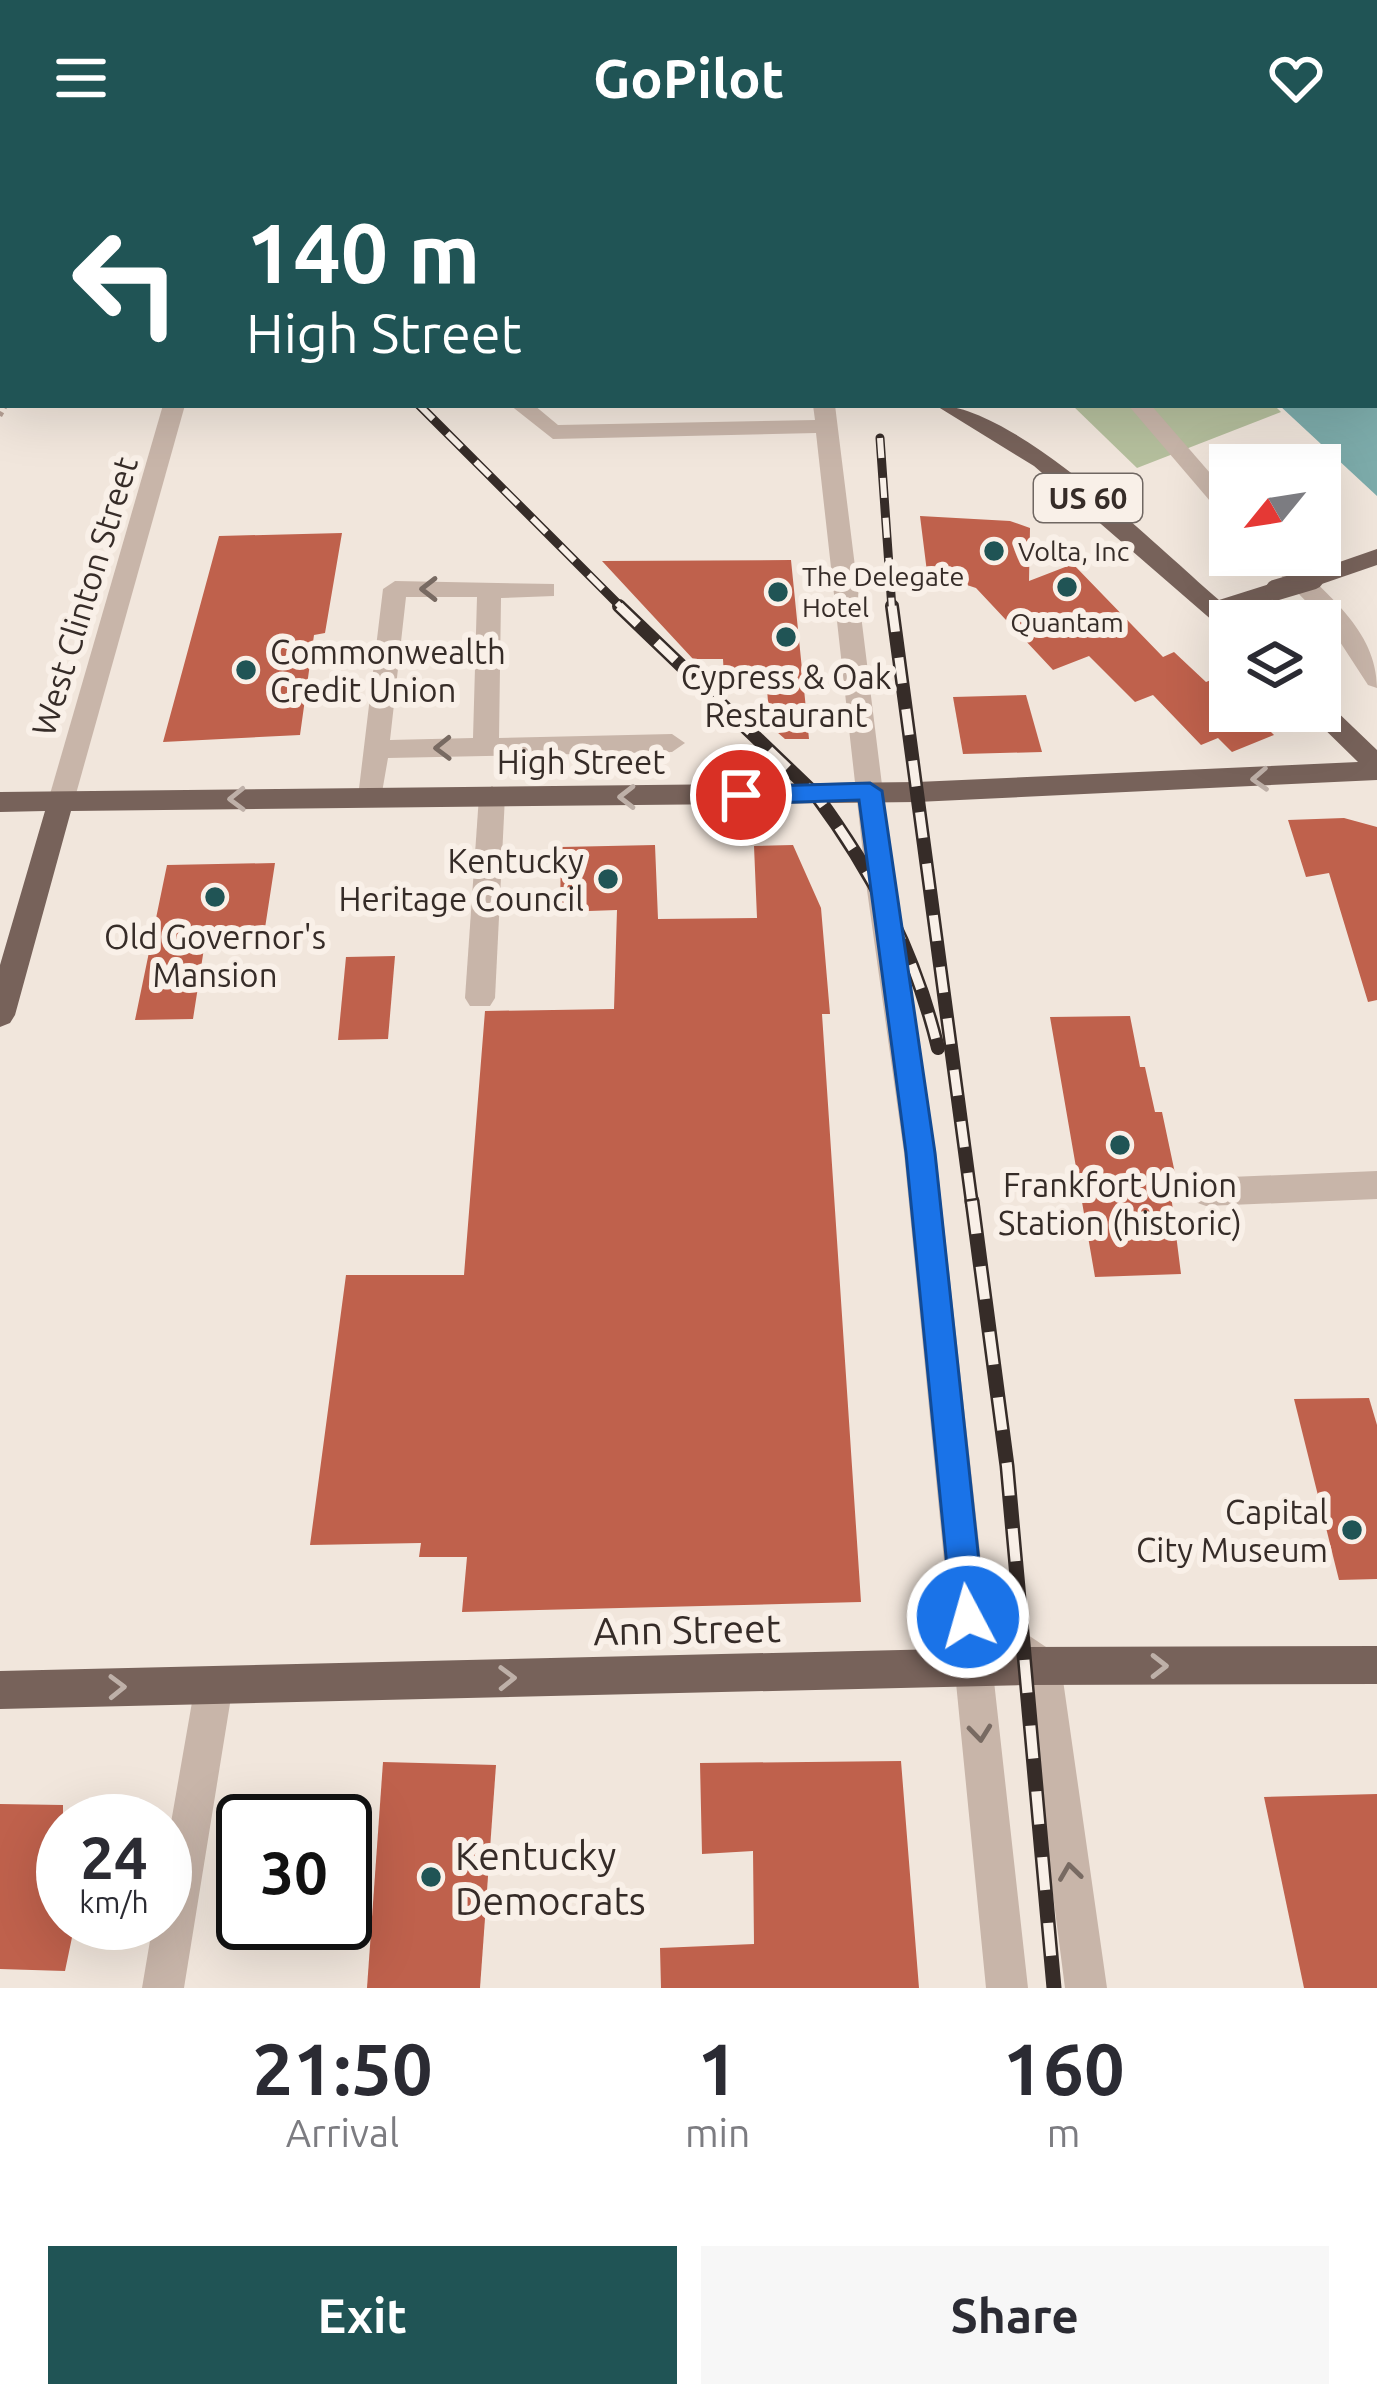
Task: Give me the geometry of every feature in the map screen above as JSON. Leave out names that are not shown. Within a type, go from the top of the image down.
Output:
[{"type":"main road","name":"US 60","points":[[951,408],[1042,461],[1209,604]]},
{"type":"main road","name":"US 60","points":[[1256,600],[1377,557]]},
{"type":"main road","points":[[1341,731],[1377,768]]},
{"type":"main road","name":"High Street","points":[[0,802],[870,791],[1213,782],[1377,768]]},
{"type":"main road","name":"West Clinton Street","points":[[1,1006],[61,801]]},
{"type":"main road","name":"Ann Street","points":[[0,1690],[974,1667],[1377,1665]]},
{"type":"street","name":"West Clinton Street","points":[[61,801],[173,408]]},
{"type":"street","points":[[525,408],[554,432],[825,416],[920,1153],[1007,1988]]},
{"type":"street","points":[[1142,408],[1209,486]]},
{"type":"street","points":[[1294,576],[1338,619],[1377,679]]},
{"type":"street","points":[[371,796],[395,589],[546,590]]},
{"type":"street","points":[[486,747],[489,590]]},
{"type":"street","points":[[377,749],[672,743]]},
{"type":"street","points":[[480,998],[492,796]]},
{"type":"street","points":[[1206,1192],[1377,1185]]},
{"type":"street","points":[[968,1617],[1042,1666],[1086,1988]]},
{"type":"street","points":[[163,1988],[214,1685]]},
{"type":"green space","points":[[1075,408],[1277,408],[1281,412],[1137,468]]},
{"type":"water","points":[[1282,408],[1377,408],[1377,496],[1341,463],[1341,444],[1321,444]]},
{"type":"building","points":[[920,516],[1010,521],[1030,528],[1029,581],[1073,564],[1163,657],[1174,652],[1209,681],[1209,732],[1274,735],[1232,752],[1218,738],[1201,745],[1153,695],[1135,702],[1089,656],[1053,670],[976,588],[927,572]]},
{"type":"building","name":"Commonwealth Credit Union","points":[[342,533],[325,633],[314,635],[300,735],[163,742],[219,536]]},
{"type":"building","points":[[791,560],[809,739],[785,739],[770,726],[766,677],[724,678],[723,659],[693,659],[602,561]]},
{"type":"building","points":[[1026,695],[1042,752],[963,754],[953,697]]},
{"type":"building","points":[[1344,818],[1377,827],[1377,1000],[1368,1002],[1329,873],[1306,877],[1288,820]]},
{"type":"building","points":[[655,845],[658,919],[757,918],[754,846],[793,845],[821,908],[830,1014],[822,1014],[861,1602],[462,1612],[467,1557],[419,1557],[421,1543],[310,1545],[346,1275],[464,1275],[485,1011],[614,1009],[617,910],[560,912],[561,847]]},
{"type":"building","name":"Old Governor's Mansion","points":[[275,863],[265,928],[207,929],[193,1019],[135,1020],[167,865]]},
{"type":"building","points":[[395,956],[388,1039],[338,1040],[346,957]]},
{"type":"building","name":"Frankfort Union Station (historic)","points":[[1130,1016],[1155,1112],[1162,1112],[1176,1178],[1169,1179],[1181,1274],[1095,1277],[1050,1017]]},
{"type":"building","name":"Capital City Museum","points":[[1369,1398],[1377,1425],[1377,1579],[1339,1580],[1294,1399]]},
{"type":"building","points":[[901,1761],[919,1988],[661,1988],[660,1948],[754,1944],[753,1851],[702,1854],[700,1763]]},
{"type":"building","name":"Kentucky Democrats","points":[[383,1762],[496,1765],[480,1988],[367,1988]]},
{"type":"building","points":[[1377,1794],[1377,1988],[1304,1988],[1264,1797]]},
{"type":"building","points":[[0,1804],[36,1805],[36,1950],[69,1950],[65,1971],[0,1969]]},
{"type":"railway","points":[[422,408],[623,609]]},
{"type":"railway","points":[[880,438],[892,609]]},
{"type":"railway","points":[[619,606],[815,794],[890,915],[917,979],[938,1048]]},
{"type":"railway","points":[[892,606],[972,1204]]},
{"type":"railway","points":[[972,1201],[1007,1466],[1054,1988]]},
{"type":"place","name":"Volta, Inc","points":[[994,551]]},
{"type":"place","name":"Quantam","points":[[1067,587]]},
{"type":"place","name":"The Delegate Hotel","points":[[778,592]]},
{"type":"place","name":"Cypress & Oak Restaurant","points":[[786,637]]},
{"type":"place","name":"Commonwealth Credit Union","points":[[246,670]]},
{"type":"place","name":"Kentucky Heritage Council","points":[[608,879]]},
{"type":"place","name":"Old Governor's Mansion","points":[[215,897]]},
{"type":"place","name":"Frankfort Union Station (historic)","points":[[1120,1145]]},
{"type":"place","name":"Capital City Museum","points":[[1352,1530]]},
{"type":"place","name":"Kentucky Democrats","points":[[431,1877]]},
{"type":"route","points":[[741,795],[870,791],[920,1153],[968,1617]]}]
